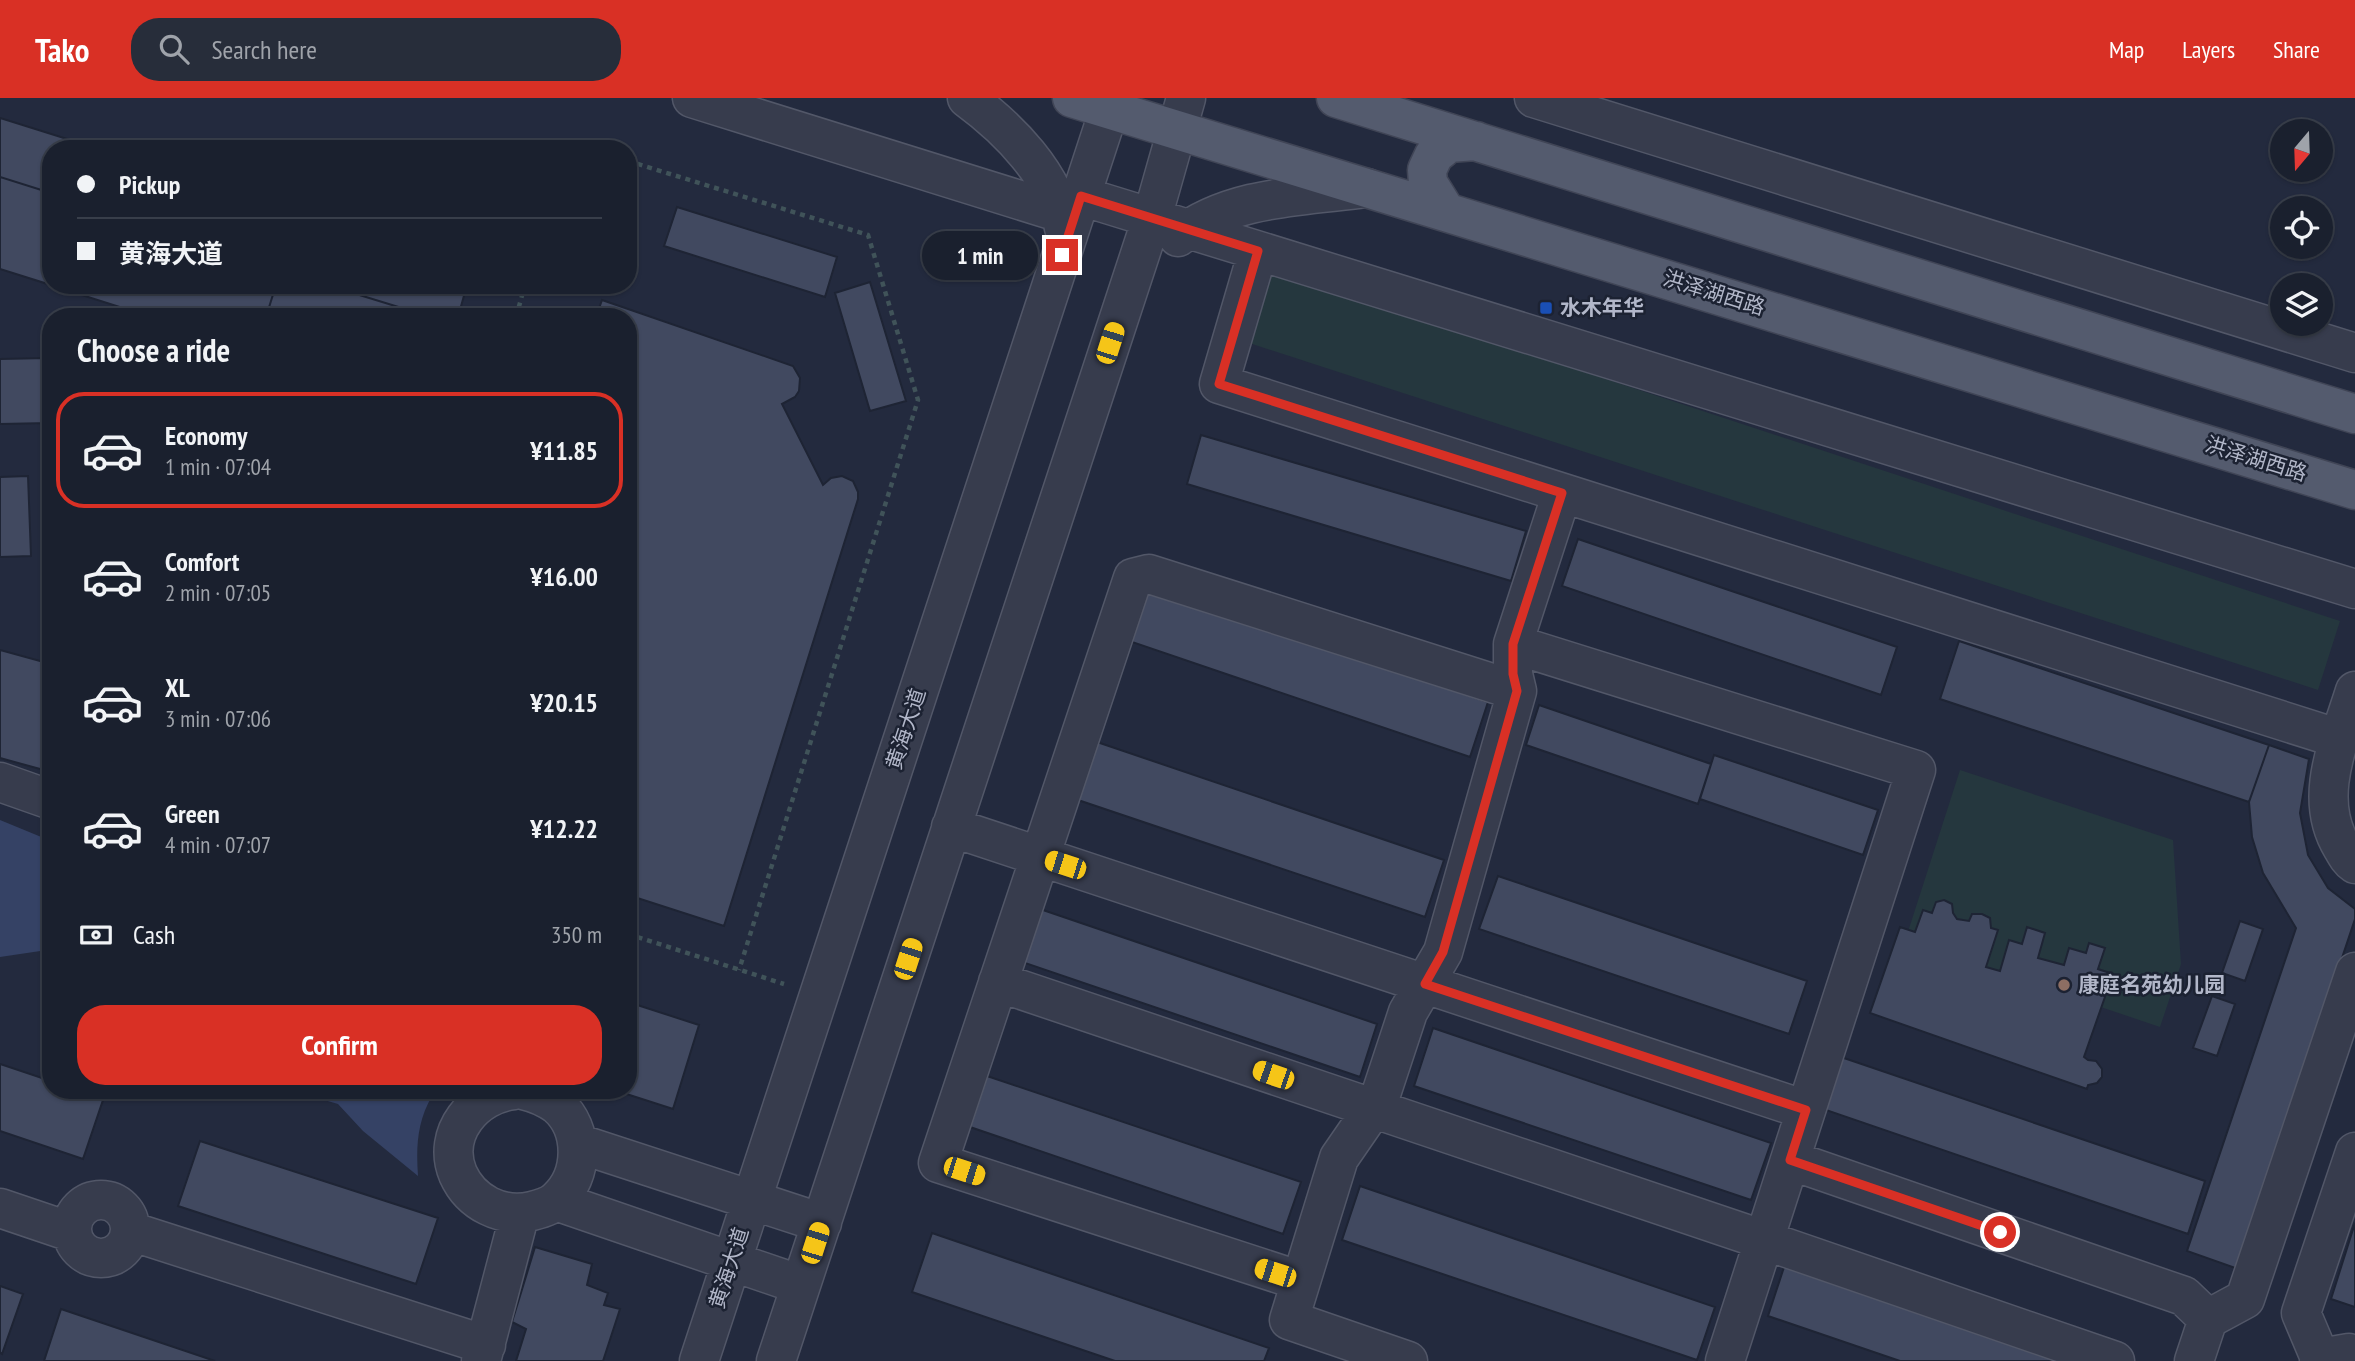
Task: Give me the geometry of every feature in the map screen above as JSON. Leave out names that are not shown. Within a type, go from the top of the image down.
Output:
[{"type":"main road","name":"洪泽湖西路","points":[[1072,98],[1181,114],[1367,188],[2355,490]]},
{"type":"main road","points":[[1338,98],[2355,414]]},
{"type":"main road","points":[[1447,212],[1428,183],[1427,170],[1430,162],[1433,155],[1449,143],[1475,141]]},
{"type":"street","points":[[692,98],[1072,208],[1152,218],[2355,589]]},
{"type":"street","points":[[967,98],[1021,147],[1054,192],[1072,208]]},
{"type":"street","points":[[1534,98],[2355,352]]},
{"type":"street","name":"黄海大道","points":[[699,1361],[1062,255],[1072,208],[1112,104]]},
{"type":"street","points":[[776,1361],[1152,218],[1181,114]]},
{"type":"street","points":[[1127,292],[1160,251],[1188,229],[1220,214],[1260,201],[1367,188]]},
{"type":"street","points":[[1258,251],[1219,384],[2340,739]]},
{"type":"street","points":[[1408,1361],[1289,1320],[1339,1158],[1379,1100],[1408,1012],[1443,952],[1517,691],[1513,674],[1513,644],[1562,493]]},
{"type":"street","points":[[1301,1281],[938,1163],[1133,578],[1149,574],[1517,691]]},
{"type":"street","points":[[1513,644],[1916,770],[1725,1361]]},
{"type":"street","points":[[2355,691],[2329,776],[2328,802],[2333,832],[2355,864]]},
{"type":"street","points":[[0,782],[42,797]]},
{"type":"street","points":[[951,827],[1806,1110]]},
{"type":"street","points":[[2194,1361],[2208,1319],[2245,1299],[2355,972]]},
{"type":"street","points":[[998,982],[2115,1361]]},
{"type":"street","points":[[483,1099],[466,1115],[457,1133],[454,1152],[457,1172],[467,1189],[482,1203],[501,1211],[520,1213],[540,1209],[556,1201],[570,1183],[577,1164],[577,1143],[571,1123],[558,1106],[547,1099]]},
{"type":"street","points":[[577,1143],[822,1223]]},
{"type":"street","points":[[2331,1358],[2301,1313],[2355,1152]]},
{"type":"street","points":[[1790,1160],[2184,1296],[2208,1319]]},
{"type":"street","points":[[556,1201],[801,1285]]},
{"type":"street","points":[[0,1208],[71,1232],[80,1250],[99,1258],[117,1254],[124,1248],[130,1231],[484,1353],[520,1213]]},
{"type":"path","points":[[637,163],[868,235],[918,400],[739,970]]},
{"type":"path","points":[[637,937],[819,995]]},
{"type":"shaded area","points":[[1272,269],[2340,621],[2318,690],[1249,343]]},
{"type":"shaded area","points":[[1960,770],[2173,840],[2181,964],[2160,1027],[1905,941]]},
{"type":"water","points":[[0,820],[42,837],[42,951],[0,957]]},
{"type":"water","points":[[321,1099],[430,1099],[423,1115],[419,1135],[418,1176],[363,1131],[338,1104]]},
{"type":"building","points":[[0,118],[70,140],[42,140],[42,282],[0,269]]},
{"type":"building","points":[[0,177],[42,190],[42,282],[0,269]]},
{"type":"building","points":[[677,207],[837,257],[825,297],[664,246]]},
{"type":"building","points":[[870,282],[906,401],[870,411],[835,293]]},
{"type":"building","points":[[79,294],[464,294],[461,308],[123,308]]},
{"type":"building","points":[[273,294],[356,294],[402,308],[269,308]]},
{"type":"building","points":[[602,300],[625,308],[599,308]]},
{"type":"building","points":[[637,312],[793,366],[800,378],[799,391],[795,397],[782,404],[823,485],[831,478],[842,476],[853,481],[858,492],[724,926],[637,898]]},
{"type":"building","points":[[42,358],[42,423],[0,424],[0,359]]},
{"type":"building","points":[[1201,435],[1526,531],[1511,581],[1187,484]]},
{"type":"building","points":[[28,476],[31,556],[0,557],[0,477]]},
{"type":"building","points":[[1578,539],[1897,647],[1881,695],[1562,586]]},
{"type":"building","points":[[1148,587],[1488,702],[1470,757],[1129,641]]},
{"type":"building","points":[[1959,641],[2269,745],[2249,802],[1940,699]]},
{"type":"building","points":[[0,650],[42,662],[42,770],[0,758]]},
{"type":"building","points":[[0,650],[42,662],[42,770],[0,758]]},
{"type":"building","points":[[1539,705],[1711,764],[1698,804],[1526,745]]},
{"type":"building","points":[[1097,742],[1444,860],[1425,917],[1078,800]]},
{"type":"building","points":[[2269,745],[2309,759],[2300,813],[2308,855],[2328,888],[2355,909],[2355,919],[2238,1269],[2187,1251],[2296,928],[2263,873],[2252,837],[2249,802]]},
{"type":"building","points":[[1714,755],[1878,810],[1863,855],[1700,799]]},
{"type":"building","points":[[1498,876],[1807,981],[1789,1034],[1479,929]]},
{"type":"building","points":[[1944,900],[1952,904],[1957,919],[1969,921],[1972,914],[1982,914],[1990,918],[1991,928],[1998,930],[1986,967],[2000,971],[2009,940],[2022,944],[2027,927],[2045,933],[2038,958],[2064,965],[2069,948],[2086,953],[2089,943],[2105,948],[2098,969],[2113,974],[2084,1057],[2096,1061],[2102,1069],[2102,1077],[2097,1083],[2088,1085],[2087,1089],[1870,1013],[1900,927],[1915,932],[1923,910],[1932,913],[1936,902]]},
{"type":"building","points":[[1040,909],[1377,1024],[1360,1077],[1022,962]]},
{"type":"building","points":[[2240,921],[2263,929],[2245,981],[2222,973]]},
{"type":"building","points":[[2212,996],[2235,1004],[2217,1056],[2193,1048]]},
{"type":"building","points":[[637,1005],[699,1025],[673,1109],[637,1097]]},
{"type":"building","points":[[1433,1028],[1771,1143],[1751,1200],[1414,1086]]},
{"type":"building","points":[[1838,1056],[2205,1181],[2188,1234],[1820,1108]]},
{"type":"building","points":[[0,1064],[42,1078],[42,1099],[103,1100],[83,1159],[0,1131]]},
{"type":"building","points":[[987,1076],[1301,1182],[1283,1234],[970,1127]]},
{"type":"building","points":[[200,1141],[438,1218],[416,1284],[178,1206]]},
{"type":"building","points":[[1360,1186],[1715,1307],[1697,1360],[1342,1240]]},
{"type":"building","points":[[2355,1223],[2355,1307],[2331,1299]]},
{"type":"building","points":[[932,1233],[1269,1348],[1264,1361],[1115,1361],[912,1292]]},
{"type":"building","points":[[535,1247],[592,1264],[587,1285],[608,1293],[604,1305],[620,1309],[603,1361],[516,1361],[526,1329],[512,1322]]},
{"type":"building","points":[[1786,1261],[2080,1361],[1900,1361],[1768,1316]]},
{"type":"building","points":[[0,1286],[23,1294],[2,1354],[0,1353]]},
{"type":"building","points":[[61,1309],[215,1361],[44,1361]]},
{"type":"place","name":"水木年华","points":[[1546,308]]},
{"type":"place","name":"康庭名苑幼儿园","points":[[2064,985]]},
{"type":"route","points":[[1062,255],[1081,196],[1258,251],[1219,384],[1562,493],[1513,644],[1513,674],[1517,691],[1443,952],[1425,984],[1806,1110],[1790,1160],[2000,1232]]}]
